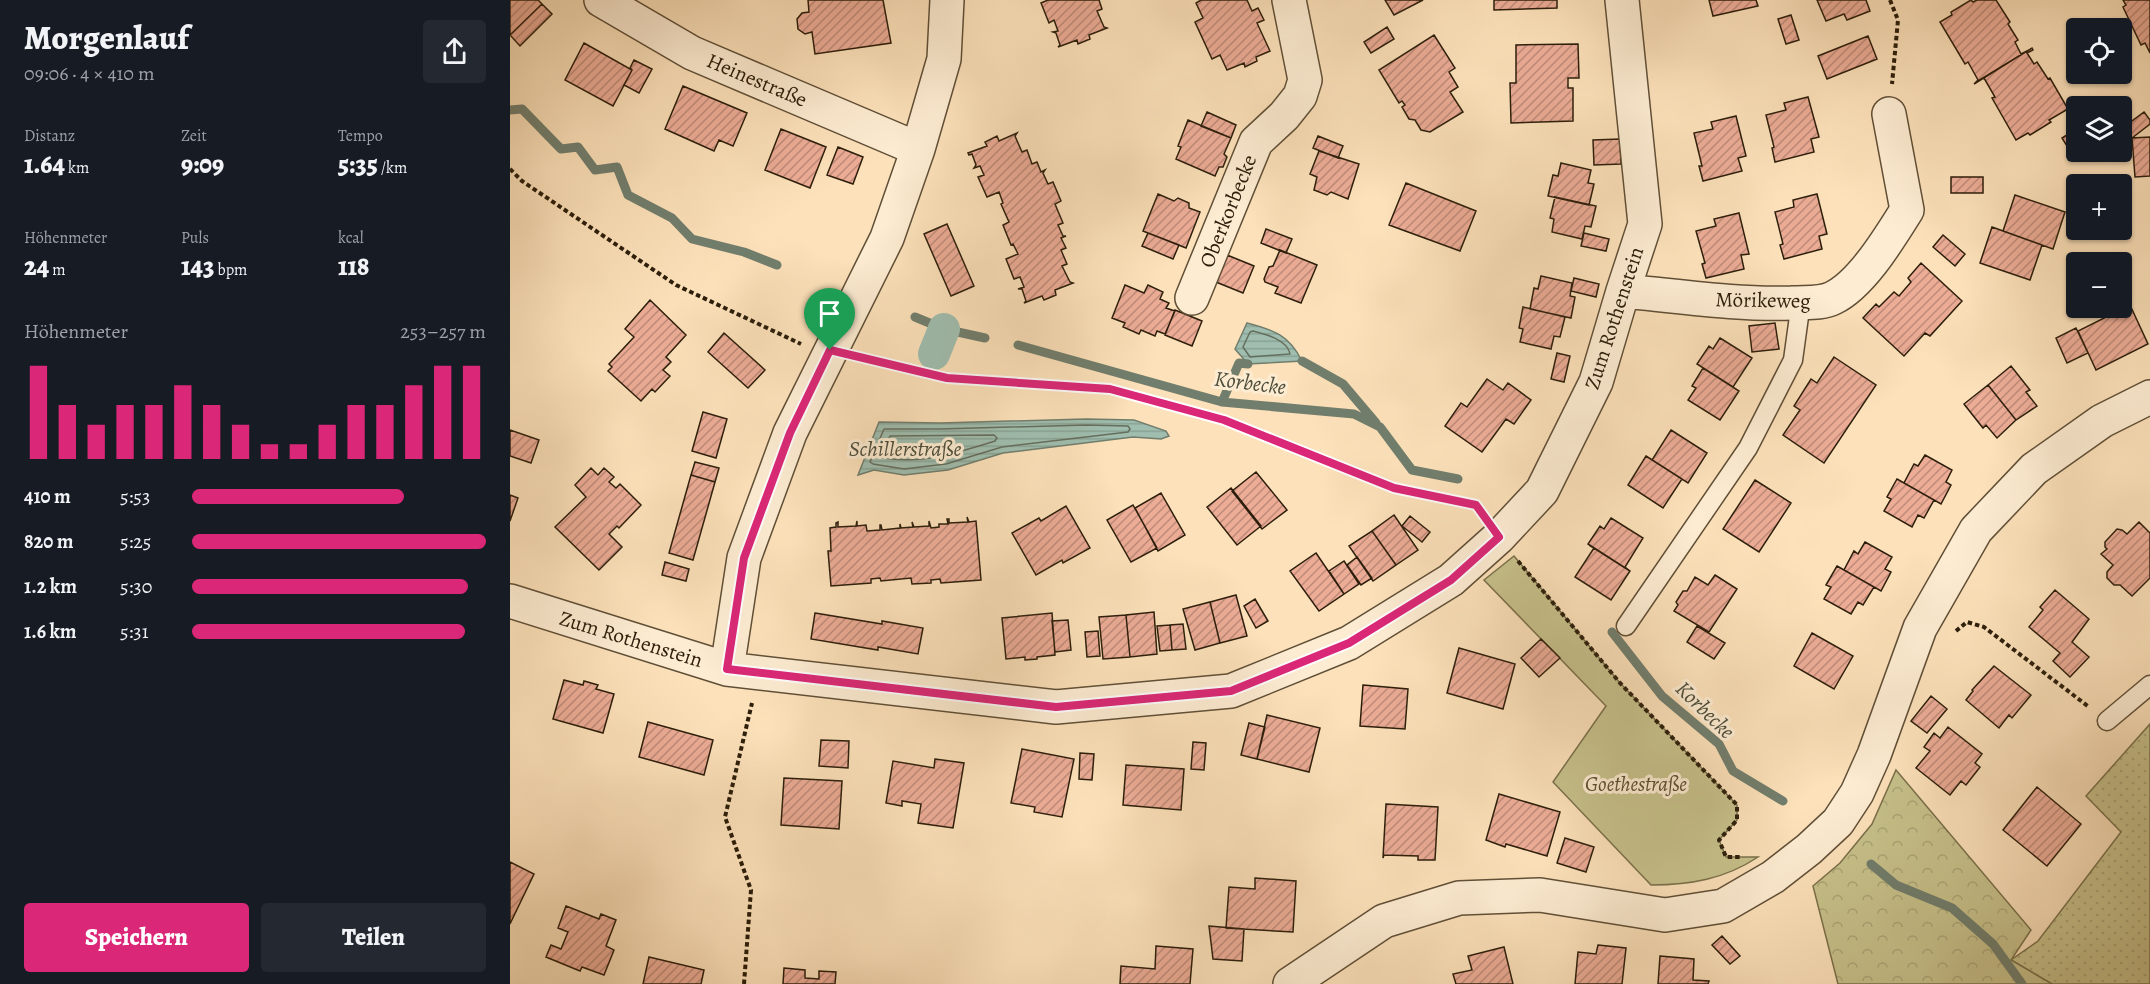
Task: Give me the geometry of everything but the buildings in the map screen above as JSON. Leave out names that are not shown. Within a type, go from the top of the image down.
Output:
[{"type":"street","name":"Heinestraße","points":[[601,0],[692,53],[918,149]]},
{"type":"street","points":[[743,671],[744,558],[790,433],[887,238],[918,149],[944,59],[947,0]]},
{"type":"street","name":"Oberkorbecke","points":[[1192,298],[1256,142],[1284,116],[1300,96],[1305,80],[1289,0]]},
{"type":"street","name":"Zum Rothenstein","points":[[510,602],[743,671],[1056,707],[1231,691],[1349,643],[1451,580],[1499,537],[1542,491],[1596,382],[1645,224],[1622,0]]},
{"type":"street","name":"Mörikeweg","points":[[1623,291],[1758,304],[1816,302],[1834,298],[1855,281],[1878,256],[1907,210],[1889,114]]},
{"type":"street","points":[[1290,984],[1384,921],[1459,898],[1540,896],[1665,915],[1723,906],[1773,877],[1809,849],[1838,822],[1857,793],[1874,755],[1920,628],[1976,530],[2034,469],[2102,421],[2150,397]]},
{"type":"lane","points":[[1626,626],[1748,448],[1793,360],[1801,302]]},
{"type":"lane","points":[[2108,721],[2150,685]]},
{"type":"path","points":[[1889,114],[1898,20],[1890,0]]},
{"type":"path","points":[[510,169],[522,181],[676,285],[828,353],[947,378],[1110,389],[1224,420],[1394,488],[1476,505],[1499,537],[1620,683],[1737,805],[1737,820],[1719,840],[1726,857],[1758,857],[1773,877]]},
{"type":"path","points":[[1920,628],[1934,648],[1967,622],[1984,627],[2108,721]]},
{"type":"path","points":[[743,671],[725,817],[751,890],[744,984]]},
{"type":"green space","name":"Goethestraße","points":[[1514,556],[1620,683],[1737,805],[1737,820],[1719,840],[1726,857],[1758,857],[1720,876],[1680,884],[1651,885],[1553,782],[1606,706],[1484,580]]},
{"type":"green space","points":[[2150,724],[2150,984],[2052,984],[2011,960],[2038,941],[2121,832],[2086,796]]},
{"type":"green space","points":[[1896,770],[2031,930],[2011,960],[2052,984],[1838,984],[1813,886],[1840,863],[1872,824]]},
{"type":"water","points":[[1247,323],[1265,328],[1286,339],[1302,361],[1248,364],[1235,349]]},
{"type":"water","name":"Schillerstraße","points":[[1134,420],[1166,431],[1169,436],[1161,439],[1133,437],[1003,453],[948,470],[904,475],[874,470],[858,475],[879,422],[940,423]]},
{"type":"waterway","name":"Korbecke","points":[[510,110],[522,109],[561,149],[578,147],[595,170],[617,167],[628,195],[672,218],[692,239],[744,252],[777,265]]},
{"type":"waterway","name":"Korbecke","points":[[915,317],[944,329],[985,338]]},
{"type":"waterway","points":[[934,354],[944,329]]},
{"type":"waterway","name":"Korbecke","points":[[1018,345],[1222,402],[1354,414],[1380,427],[1412,470],[1458,479]]},
{"type":"waterway","points":[[1302,361],[1343,384],[1376,423]]},
{"type":"waterway","points":[[1222,402],[1239,363],[1248,364]]},
{"type":"waterway","name":"Korbecke","points":[[1612,632],[1662,696],[1719,744],[1733,771],[1783,801]]},
{"type":"waterway","name":"Korbecke","points":[[1871,864],[1896,885],[1952,908],[1993,944],[2022,984]]},
{"type":"route","points":[[830,350],[947,378],[1110,389],[1224,420],[1394,488],[1476,505],[1499,537],[1451,580],[1349,643],[1231,691],[1056,707],[727,669],[744,558],[790,433],[830,350]]}]
